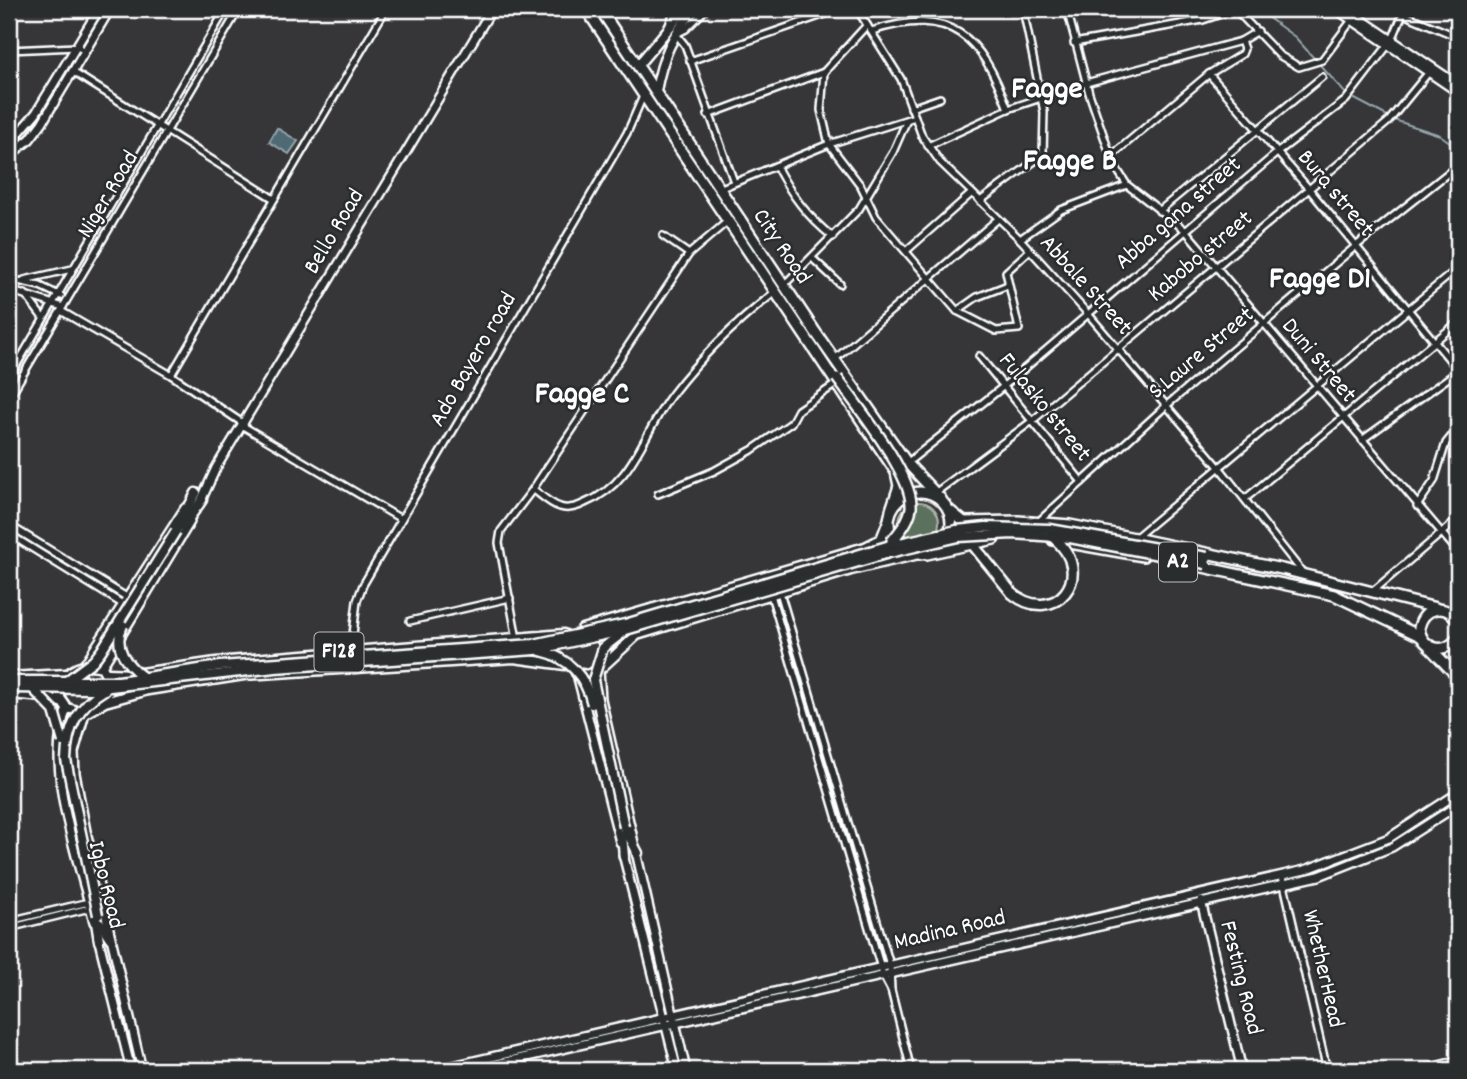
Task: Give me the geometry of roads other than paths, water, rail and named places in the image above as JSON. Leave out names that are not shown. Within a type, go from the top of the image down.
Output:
[{"type":"highway","name":"City Road","points":[[586,9],[836,381]]},
{"type":"highway","name":"City Road","points":[[600,9],[783,285],[907,463],[938,496]]},
{"type":"highway","points":[[836,381],[896,472],[899,486],[888,521],[890,534],[896,544],[907,552],[923,554],[943,544],[951,528],[950,515]]},
{"type":"highway","points":[[836,381],[907,481],[911,509],[906,522],[890,543]]},
{"type":"highway","points":[[891,510],[896,502],[913,492],[938,496],[970,542],[1012,593],[1029,603],[1047,604],[1060,598],[1069,589],[1074,571],[1072,559],[1053,537]]},
{"type":"highway","name":"A2","points":[[950,515],[964,522],[1038,522],[1070,525],[1135,538],[1436,608],[1453,609],[1458,621]]},
{"type":"highway","name":"A2","points":[[923,554],[970,542],[1013,538],[1055,540],[1238,573],[1334,594],[1420,635],[1458,677]]},
{"type":"highway","points":[[1420,635],[1420,621],[1436,608]]},
{"type":"highway","points":[[1429,646],[1443,649],[1458,637]]},
{"type":"main road","points":[[9,144],[36,113],[99,9]]},
{"type":"main road","points":[[9,156],[30,139],[110,9]]},
{"type":"main road","name":"Bello Road","points":[[84,665],[199,496],[492,9]]},
{"type":"main road","points":[[656,91],[662,59],[674,27],[685,9]]},
{"type":"main road","points":[[638,65],[695,9]]},
{"type":"main road","points":[[1336,9],[1458,85]]},
{"type":"main road","points":[[1346,9],[1458,92]]},
{"type":"main road","points":[[65,678],[93,661],[101,651],[199,496]]},
{"type":"main road","name":"Bello Road","points":[[105,670],[199,496]]},
{"type":"main road","name":"F128","points":[[84,665],[134,674],[216,662],[570,633],[864,547],[881,539],[888,521]]},
{"type":"main road","points":[[9,679],[145,678],[275,662],[534,644],[584,635],[682,608],[890,543],[957,530],[1013,527],[1071,532],[1206,561],[1238,573]]},
{"type":"main road","points":[[145,678],[127,663],[119,636],[177,531]]},
{"type":"main road","points":[[9,688],[108,688],[275,668],[535,650],[626,631],[922,543],[986,534],[1053,537],[1206,561],[1238,560]]},
{"type":"main road","points":[[686,1070],[670,1025],[664,1017],[577,674],[587,675],[602,667],[637,635],[886,560],[923,554]]},
{"type":"main road","points":[[582,629],[598,634],[604,640],[607,657],[602,667],[601,699],[673,1014],[670,1025],[677,1070]]},
{"type":"main road","points":[[624,857],[622,827],[593,680],[603,648],[626,631]]},
{"type":"main road","points":[[565,665],[562,652],[570,633]]},
{"type":"main road","points":[[535,650],[566,662],[583,681],[590,696],[622,827],[638,853]]},
{"type":"main road","name":"F128","points":[[85,713],[105,702],[148,690],[244,675],[514,658],[565,665],[577,674]]},
{"type":"main road","points":[[65,706],[60,686],[65,678],[84,665]]},
{"type":"main road","points":[[105,670],[111,690],[105,702]]},
{"type":"main road","points":[[99,942],[66,760],[67,736],[76,715],[108,688]]},
{"type":"main road","points":[[33,689],[50,704],[59,721],[67,790],[93,910],[110,938]]},
{"type":"main road","points":[[9,694],[44,697],[85,713]]},
{"type":"main road","name":"Igbo Road","points":[[65,706],[58,738],[61,775],[93,910]]},
{"type":"main road","name":"Igbo Road","points":[[85,713],[74,752],[75,773],[110,938],[142,1070]]},
{"type":"main road","name":"Madina Road","points":[[1283,880],[1378,843],[1458,793]]},
{"type":"main road","name":"Madina Road","points":[[435,1070],[673,1014],[886,970],[1283,880],[1319,876],[1375,855],[1458,804]]},
{"type":"main road","name":"Festing Road","points":[[1201,898],[1242,1070]]},
{"type":"main road","name":"Igbo Road","points":[[99,942],[131,1070]]},
{"type":"main road","name":"Madina Road","points":[[470,1070],[670,1025],[886,970]]},
{"type":"street","name":"Niger Road","points":[[9,378],[226,9]]},
{"type":"street","name":"Niger Road","points":[[9,398],[239,9]]},
{"type":"street","points":[[171,375],[386,9]]},
{"type":"street","points":[[675,9],[674,27],[685,45],[734,182]]},
{"type":"street","points":[[674,27],[686,29],[706,9]]},
{"type":"street","points":[[690,61],[825,10],[840,9]]},
{"type":"street","name":"Abbale Street","points":[[857,9],[901,79],[928,146],[1020,239],[1118,348],[1219,467],[1306,577]]},
{"type":"street","points":[[980,201],[1043,155],[1042,98],[1023,9]]},
{"type":"street","name":"Duni Street","points":[[1067,9],[1086,83],[1111,156],[1127,185],[1185,230],[1458,552]]},
{"type":"street","points":[[1074,43],[1203,20],[1236,9],[1290,63],[1299,67],[1322,60],[1352,20]]},
{"type":"street","points":[[1404,11],[1458,37]]},
{"type":"street","name":"Abba gana street","points":[[896,472],[1089,315],[1278,152],[1355,92],[1390,43],[1404,11]]},
{"type":"street","points":[[872,31],[894,24],[923,21],[961,32],[987,60],[1008,109]]},
{"type":"street","points":[[708,115],[824,72],[867,25]]},
{"type":"street","points":[[928,146],[1008,109],[1086,83],[1241,41],[1258,31]]},
{"type":"street","points":[[210,37],[218,42]]},
{"type":"street","points":[[1111,156],[1209,74],[1242,54],[1244,49],[1241,41]]},
{"type":"street","points":[[9,50],[77,47],[86,51]]},
{"type":"street","points":[[73,72],[274,199]]},
{"type":"street","points":[[824,72],[821,110],[829,144],[843,160],[876,216],[957,311],[996,331],[1017,330],[1020,326],[1006,270],[1030,250]]},
{"type":"street","name":"Kabobo street","points":[[938,496],[1218,267],[1388,122],[1429,72]]},
{"type":"street","name":"Bura street","points":[[1209,74],[1278,152],[1458,370]]},
{"type":"street","points":[[1159,211],[1322,77]]},
{"type":"street","name":"Ado Bayero road","points":[[351,651],[357,601],[401,519],[627,132],[644,93]]},
{"type":"street","points":[[911,108],[940,98]]},
{"type":"street","points":[[719,189],[829,144],[915,117]]},
{"type":"street","points":[[783,285],[859,209],[893,152],[907,121]]},
{"type":"street","name":"S.Laure Street","points":[[1038,522],[1167,405],[1356,246],[1458,165]]},
{"type":"street","points":[[776,166],[797,202],[814,222],[833,237]]},
{"type":"street","points":[[1020,239],[1061,210],[1127,185]]},
{"type":"street","points":[[906,251],[972,193]]},
{"type":"street","points":[[835,359],[998,219]]},
{"type":"street","points":[[517,639],[499,538],[689,254],[729,220]]},
{"type":"street","points":[[663,236],[689,254]]},
{"type":"street","points":[[812,258],[840,284]]},
{"type":"street","points":[[1135,538],[1458,268]]},
{"type":"street","points":[[9,279],[21,280],[72,269]]},
{"type":"street","points":[[21,280],[67,299]]},
{"type":"street","points":[[957,311],[976,297],[1008,285]]},
{"type":"street","points":[[9,290],[53,303],[171,375],[243,425],[401,519]]},
{"type":"street","points":[[533,489],[561,508],[575,508],[607,490],[624,473],[643,447],[673,393],[730,329],[775,292]]},
{"type":"street","points":[[25,294],[43,318]]},
{"type":"street","points":[[1244,499],[1458,322]]},
{"type":"street","name":"Fulasko street","points":[[979,356],[1082,481]]},
{"type":"street","points":[[1362,440],[1458,370]]},
{"type":"street","points":[[658,494],[714,471],[752,450],[791,423],[798,410],[836,381]]},
{"type":"street","points":[[1418,506],[1434,481],[1446,443],[1458,428]]},
{"type":"street","points":[[1370,593],[1458,519]]},
{"type":"street","points":[[9,525],[126,602]]},
{"type":"street","points":[[9,534],[126,602]]},
{"type":"street","points":[[776,593],[886,970],[911,1070]]},
{"type":"street","points":[[410,621],[510,598]]},
{"type":"street","name":"WhetherHead","points":[[1283,880],[1327,1070]]},
{"type":"street","points":[[9,921],[93,910]]},
{"type":"street","points":[[9,928],[93,910]]},
{"type":"street","points":[[1419,1070],[1458,1060]]},
{"type":"water","points":[[277,128],[298,141],[289,154],[269,142]]},
{"type":"waterway","points":[[1256,9],[1295,37],[1346,94]]},
{"type":"waterway","points":[[1351,97],[1389,117]]},
{"type":"waterway","points":[[1394,120],[1440,135],[1458,148]]},
{"type":"district","name":"Fagge","points":[[1047,91]]},
{"type":"district","name":"Fagge B","points":[[1070,163]]},
{"type":"district","name":"Fagge D1","points":[[1320,281]]},
{"type":"district","name":"Fagge C","points":[[582,396]]}]
